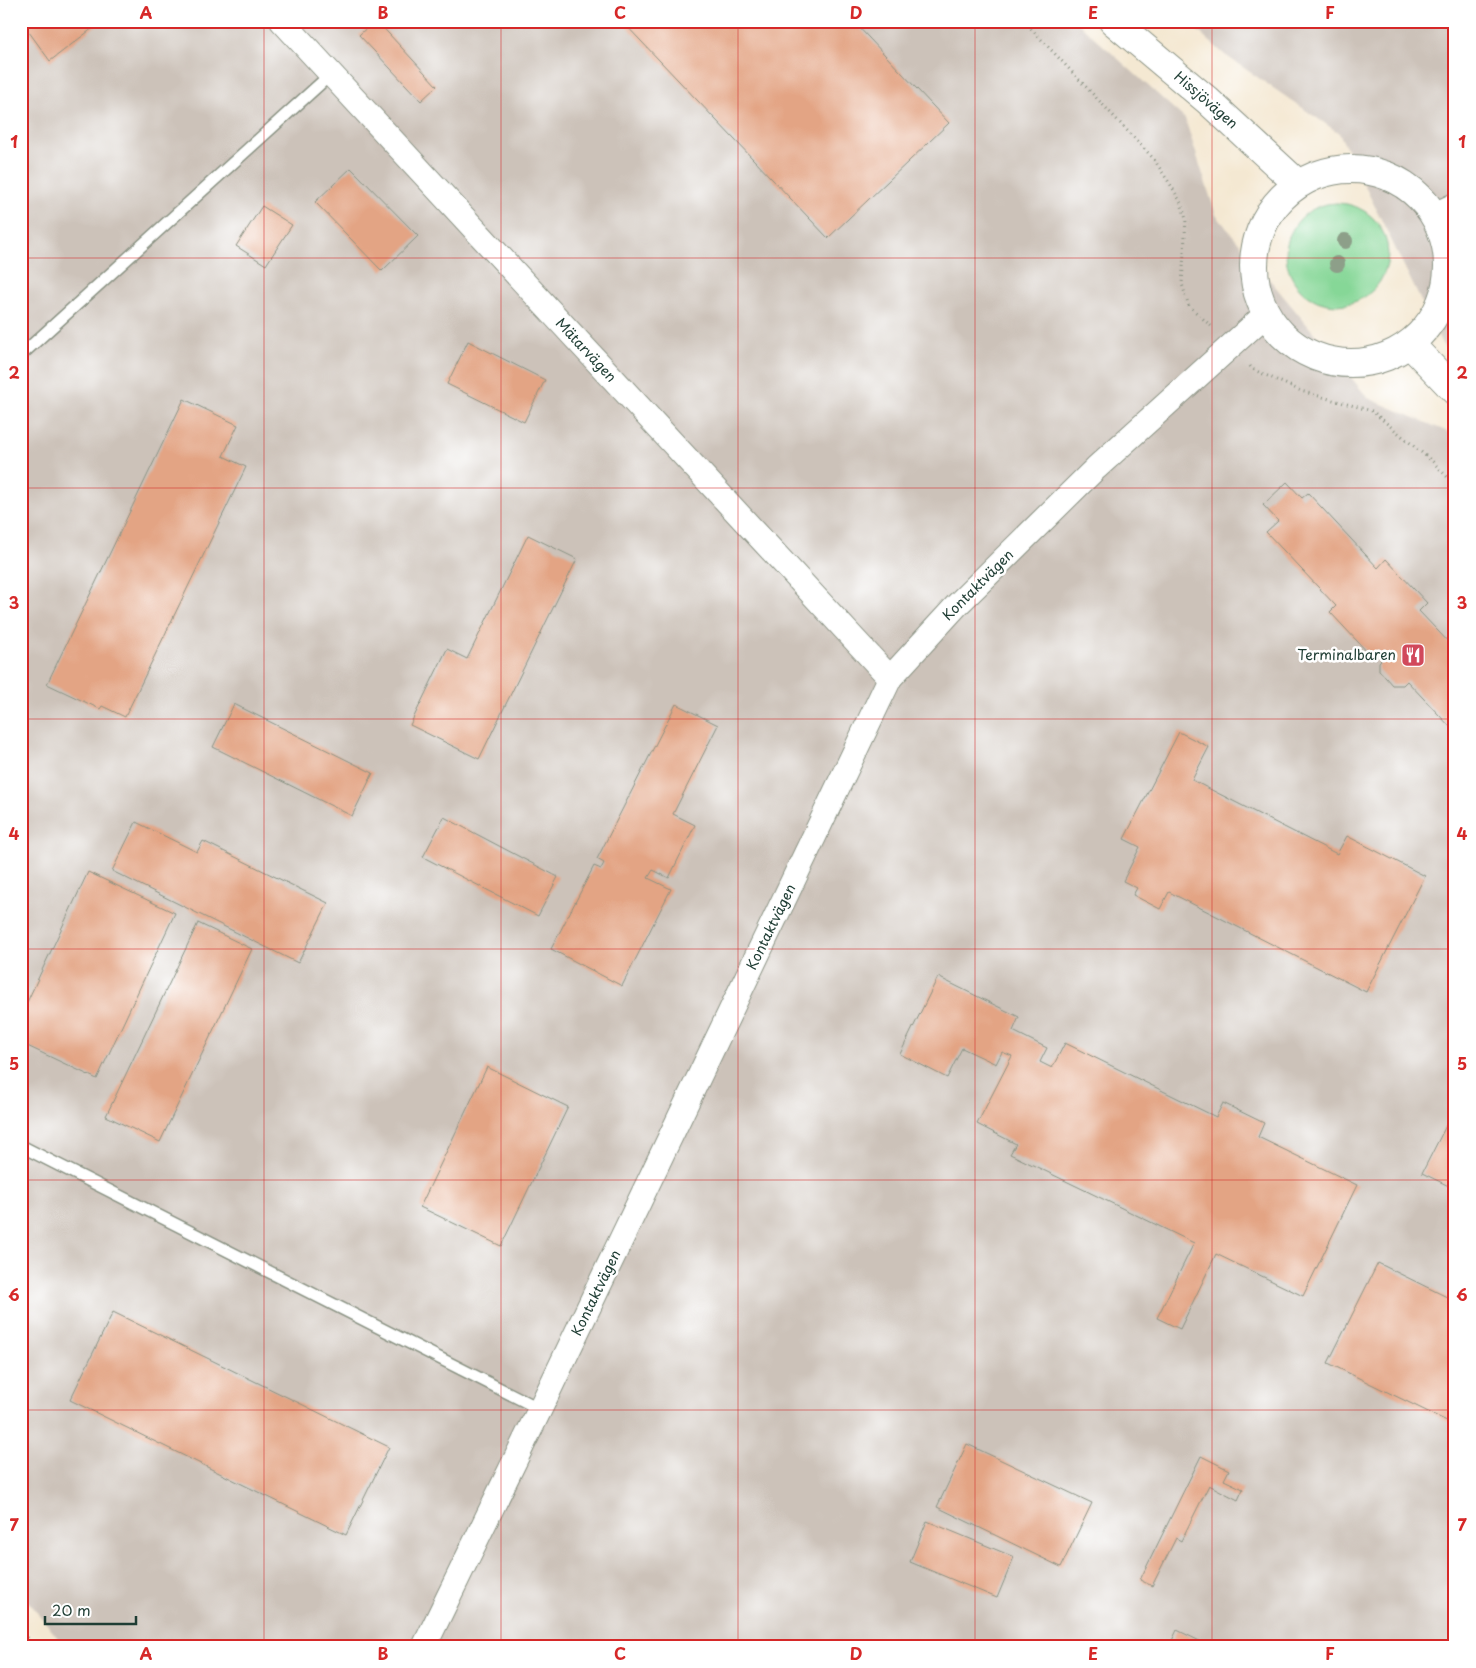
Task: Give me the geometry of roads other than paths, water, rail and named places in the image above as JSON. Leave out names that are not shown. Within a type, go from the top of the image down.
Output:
[{"type":"main road","name":"Hissjövägen","points":[[1113,21],[1207,100],[1296,182]]},
{"type":"main road","points":[[1362,170],[1399,179],[1445,210],[1449,259],[1443,301],[1410,344],[1372,362],[1331,362],[1284,338],[1265,315],[1252,260],[1263,218],[1296,182],[1336,172],[1362,170]]},
{"type":"main road","points":[[1410,344],[1455,391]]},
{"type":"street","name":"Mätarvägen","points":[[282,21],[890,678]]},
{"type":"street","name":"Kontaktvägen","points":[[424,1647],[890,678],[957,605],[1082,482],[1265,315]]},
{"type":"lane","points":[[21,355],[331,74]]},
{"type":"lane","points":[[21,1146],[540,1409]]},
{"type":"place","name":"Terminalbaren","points":[[1413,655]]}]
